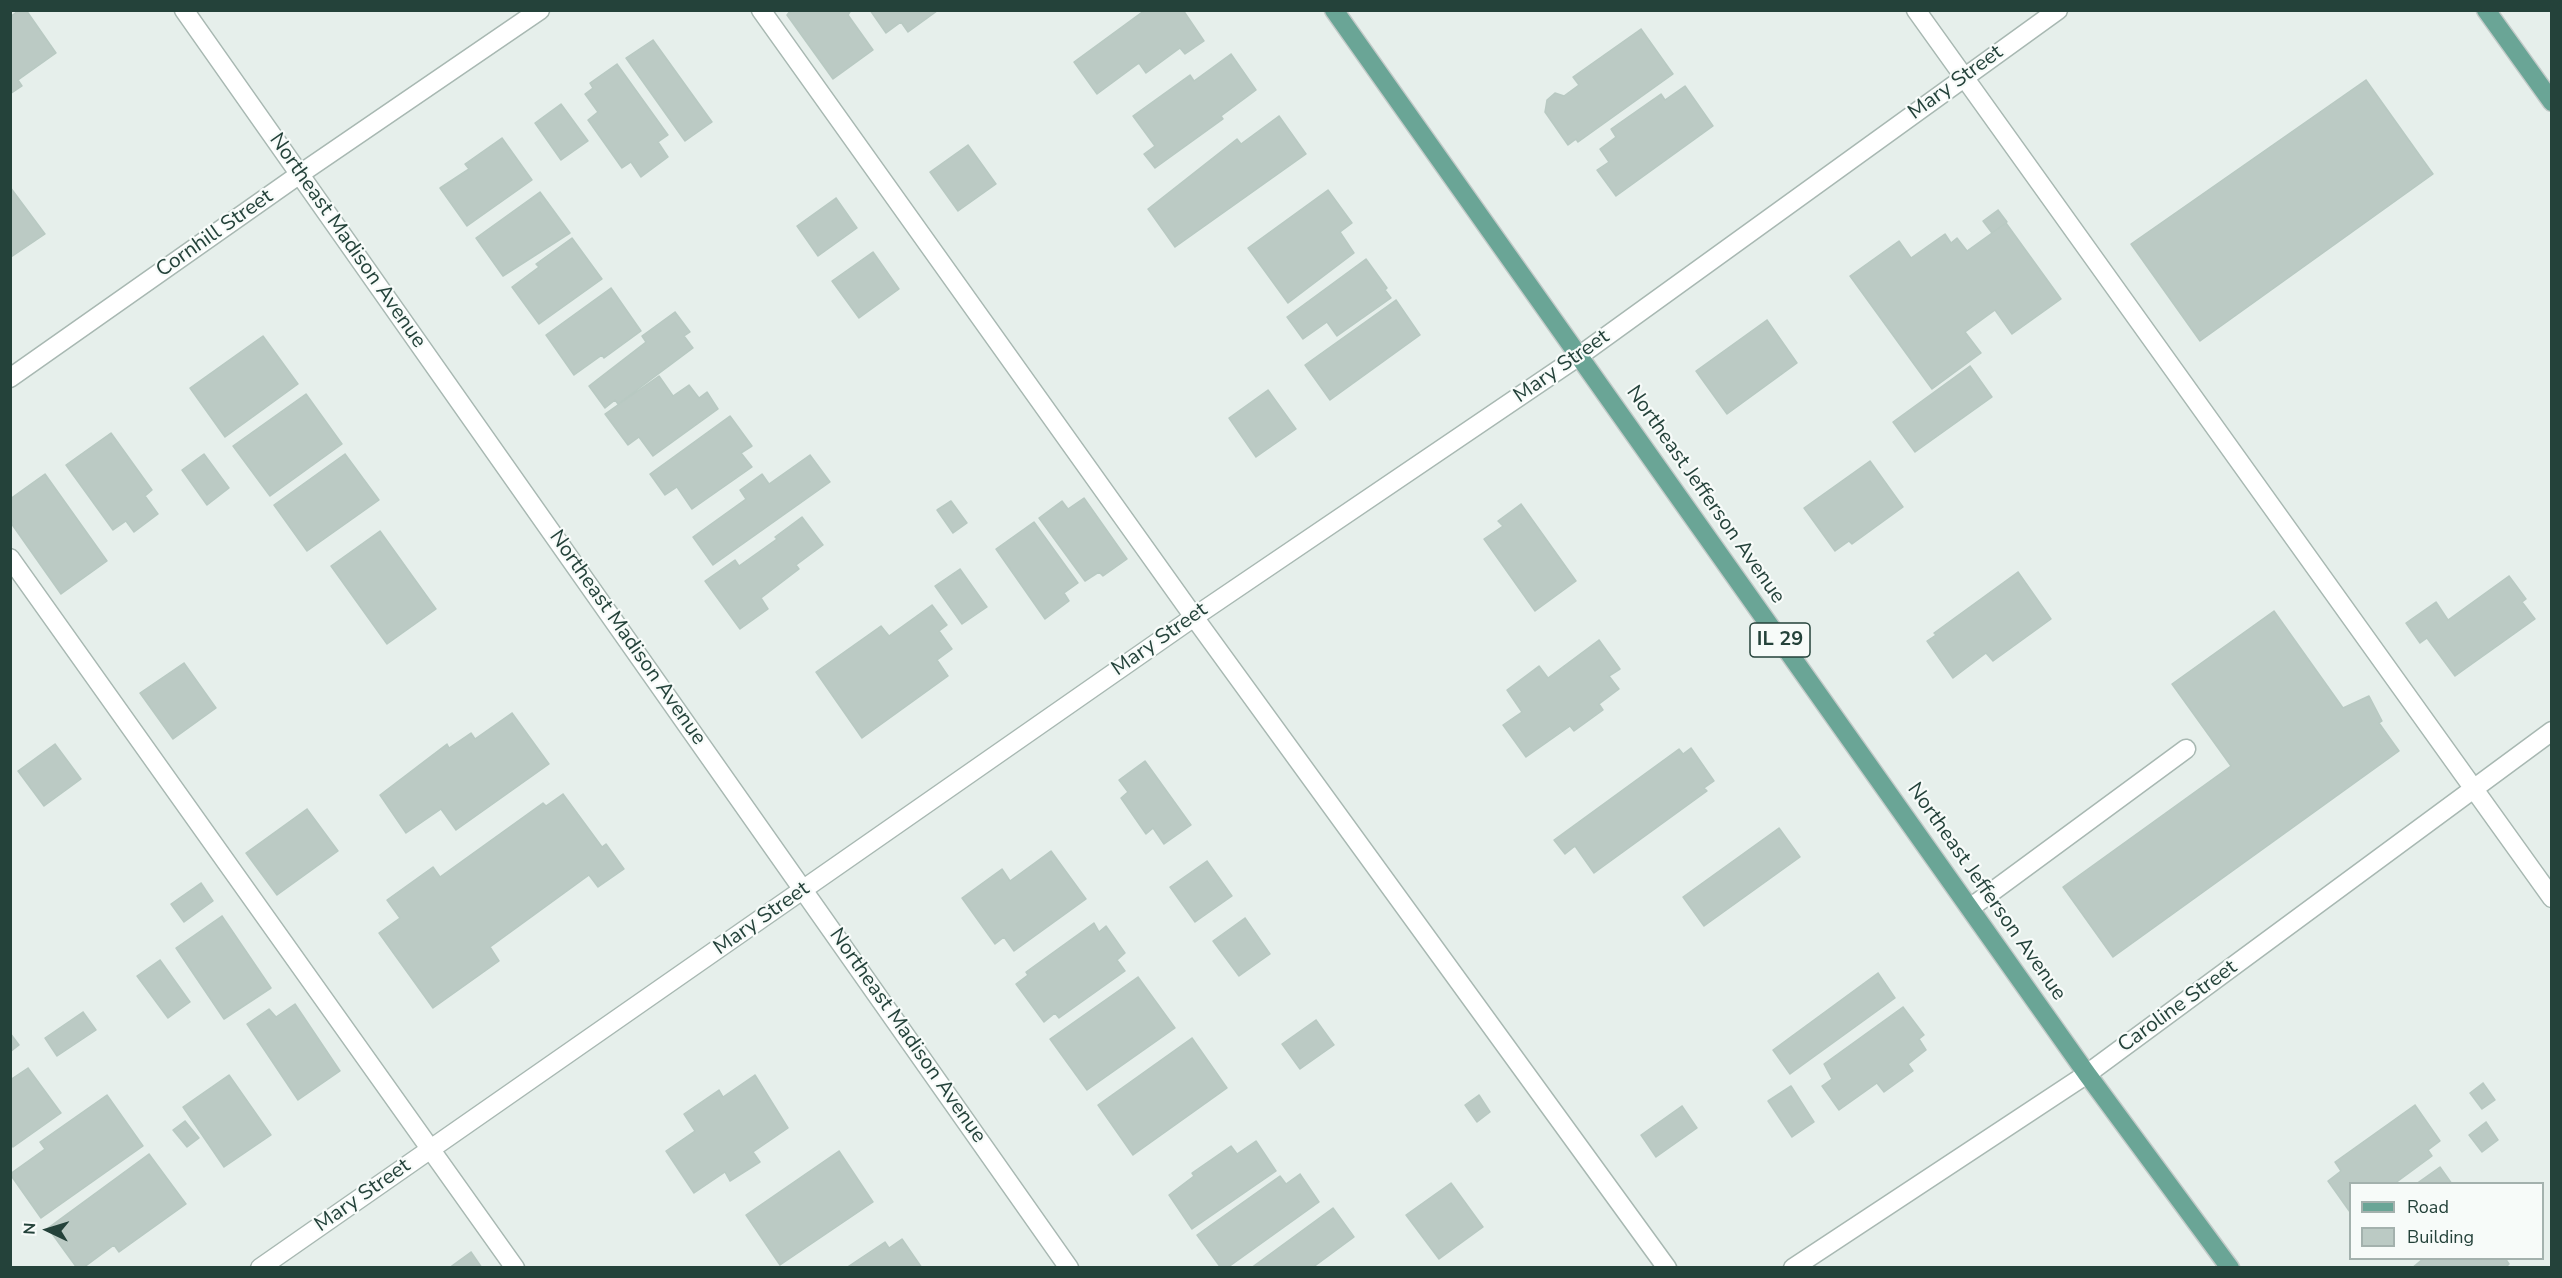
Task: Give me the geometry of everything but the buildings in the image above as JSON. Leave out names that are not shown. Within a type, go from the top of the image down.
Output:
[{"type":"main road","name":"Northeast Jefferson Avenue","points":[[1334,10],[2087,1074],[2230,1268]]},
{"type":"main road","points":[[2486,10],[2552,102]]},
{"type":"street","name":"Northeast Madison Avenue","points":[[184,10],[1069,1268]]},
{"type":"street","name":"Cornhill Street","points":[[10,378],[300,174],[540,10]]},
{"type":"street","points":[[761,10],[1194,616],[1667,1268]]},
{"type":"street","points":[[1916,10],[2552,898]]},
{"type":"street","name":"Mary Street","points":[[260,1268],[805,890],[1194,616],[1579,356],[2058,10]]},
{"type":"street","points":[[10,558],[516,1268]]},
{"type":"street","name":"Caroline Street","points":[[1793,1268],[2087,1074],[2552,731]]},
{"type":"street","points":[[1970,908],[2186,749]]}]
